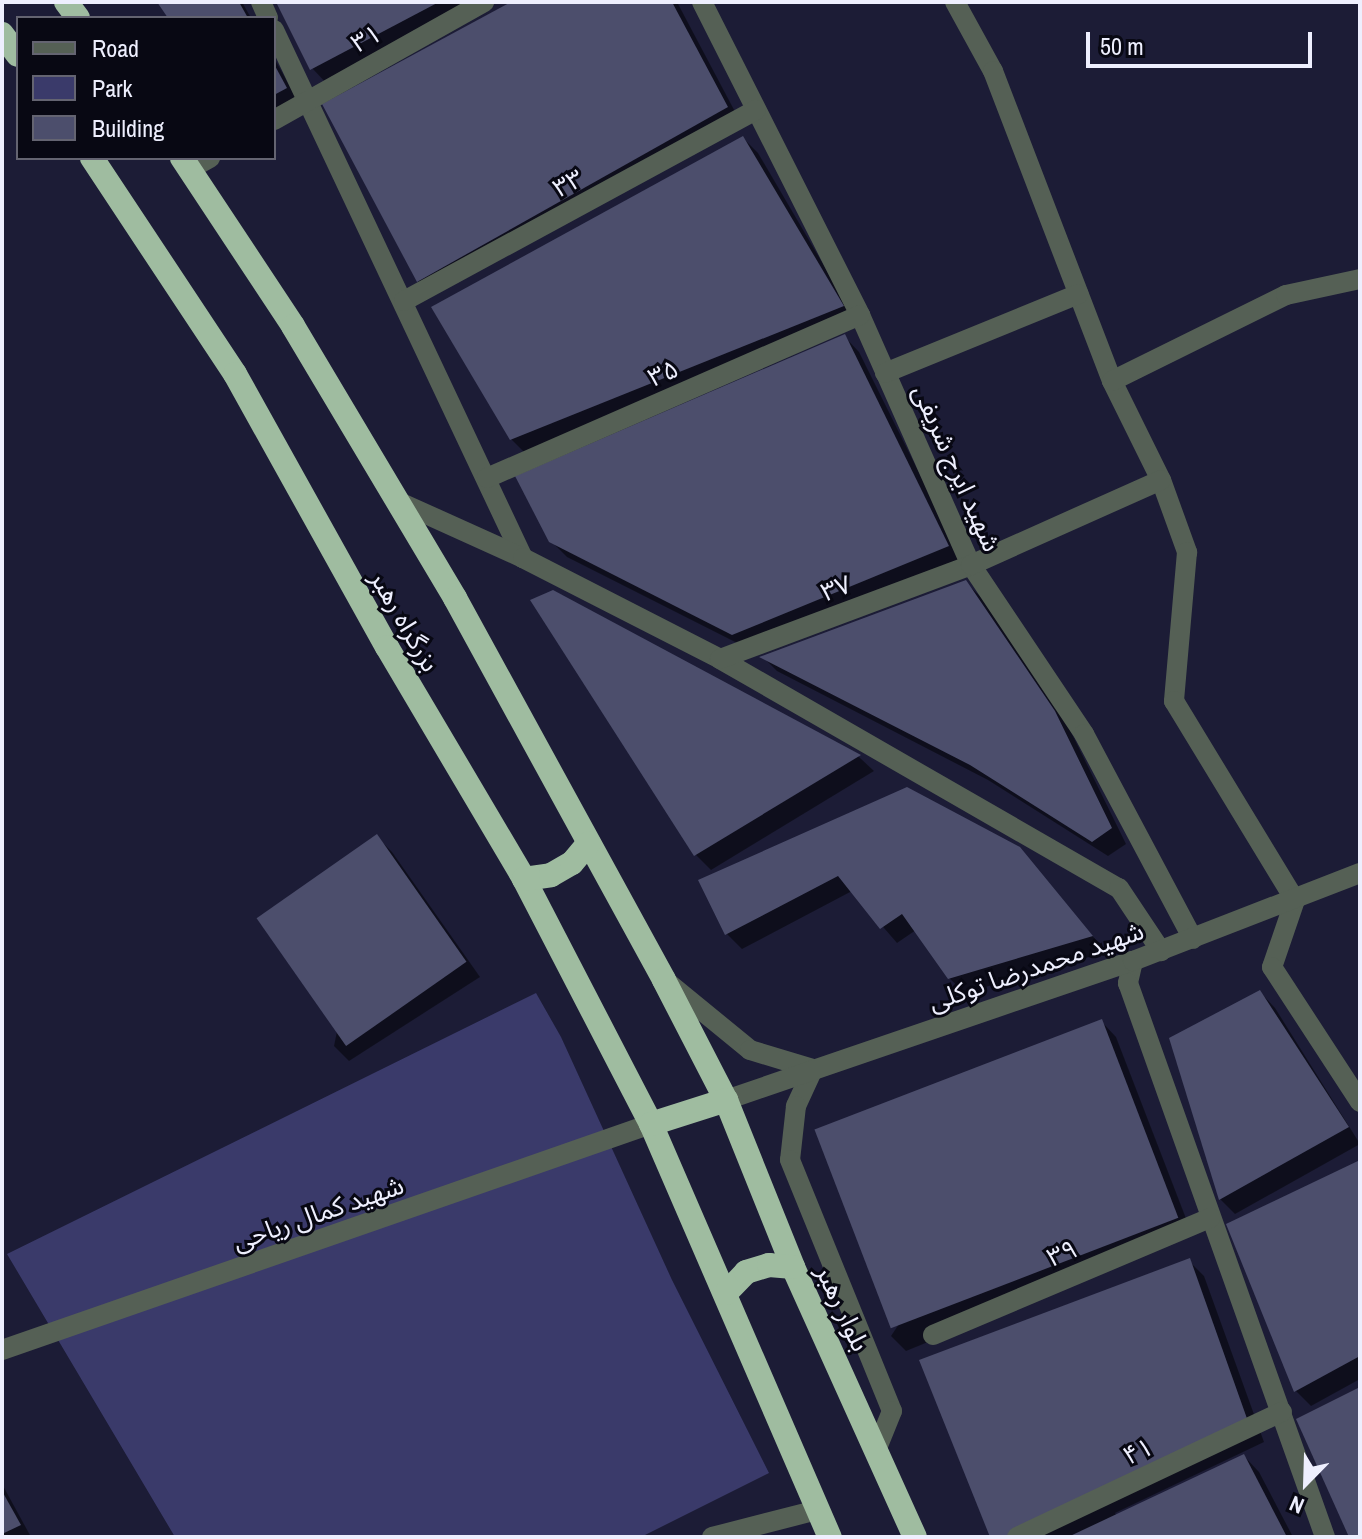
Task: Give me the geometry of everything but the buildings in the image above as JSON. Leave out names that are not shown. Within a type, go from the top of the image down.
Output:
[{"type":"highway","points":[[2,34],[16,52]]},
{"type":"highway","name":"بزرگراه رهبر","points":[[93,160],[235,374],[387,647],[524,879],[651,1124]]},
{"type":"highway","name":"بزرگراه رهبر","points":[[194,162],[397,501],[589,843],[726,1100]]},
{"type":"highway","points":[[524,879],[551,875],[572,863],[589,843]]},
{"type":"highway","points":[[726,1100],[651,1124],[830,1537]]},
{"type":"highway","name":"بلوار رهبر","points":[[726,1100],[793,1267],[915,1537]]},
{"type":"highway","points":[[726,1293],[746,1272],[769,1265],[793,1267]]},
{"type":"street","name":"۳۱","points":[[276,119],[484,2]]},
{"type":"street","name":"شهید ایرج شریفی","points":[[702,2],[860,315],[971,565],[1084,734],[1193,939]]},
{"type":"street","points":[[955,2],[993,71],[1112,381],[1161,480],[1187,552],[1174,701],[1295,900],[1272,967],[1360,1102]]},
{"type":"street","points":[[276,34],[523,558]]},
{"type":"street","name":"۳۳","points":[[404,301],[756,110]]},
{"type":"street","points":[[1112,381],[1286,295],[1360,279]]},
{"type":"street","points":[[885,373],[1079,294]]},
{"type":"street","name":"۳۵","points":[[487,478],[860,315]]},
{"type":"street","name":"۳۷","points":[[720,659],[971,565],[1161,480]]},
{"type":"street","points":[[397,501],[523,558],[720,659],[1119,888],[1161,951]]},
{"type":"street","name":"شهید محمدرضا توکلی","points":[[726,1100],[1161,951],[1360,873]]},
{"type":"street","points":[[1133,961],[1128,983],[1325,1537]]},
{"type":"street","points":[[664,980],[750,1050],[813,1069],[796,1106],[790,1160],[892,1411],[877,1448]]},
{"type":"street","name":"شهید کمال ریاحی","points":[[2,1350],[651,1124]]},
{"type":"street","name":"۳۹","points":[[933,1335],[1210,1218]]},
{"type":"street","name":"۴۱","points":[[1017,1537],[1282,1412]]},
{"type":"street","points":[[712,1537],[817,1510]]},
{"type":"green space","points":[[536,993],[561,1037],[672,1280],[769,1473],[641,1537],[175,1537],[7,1254]]}]
